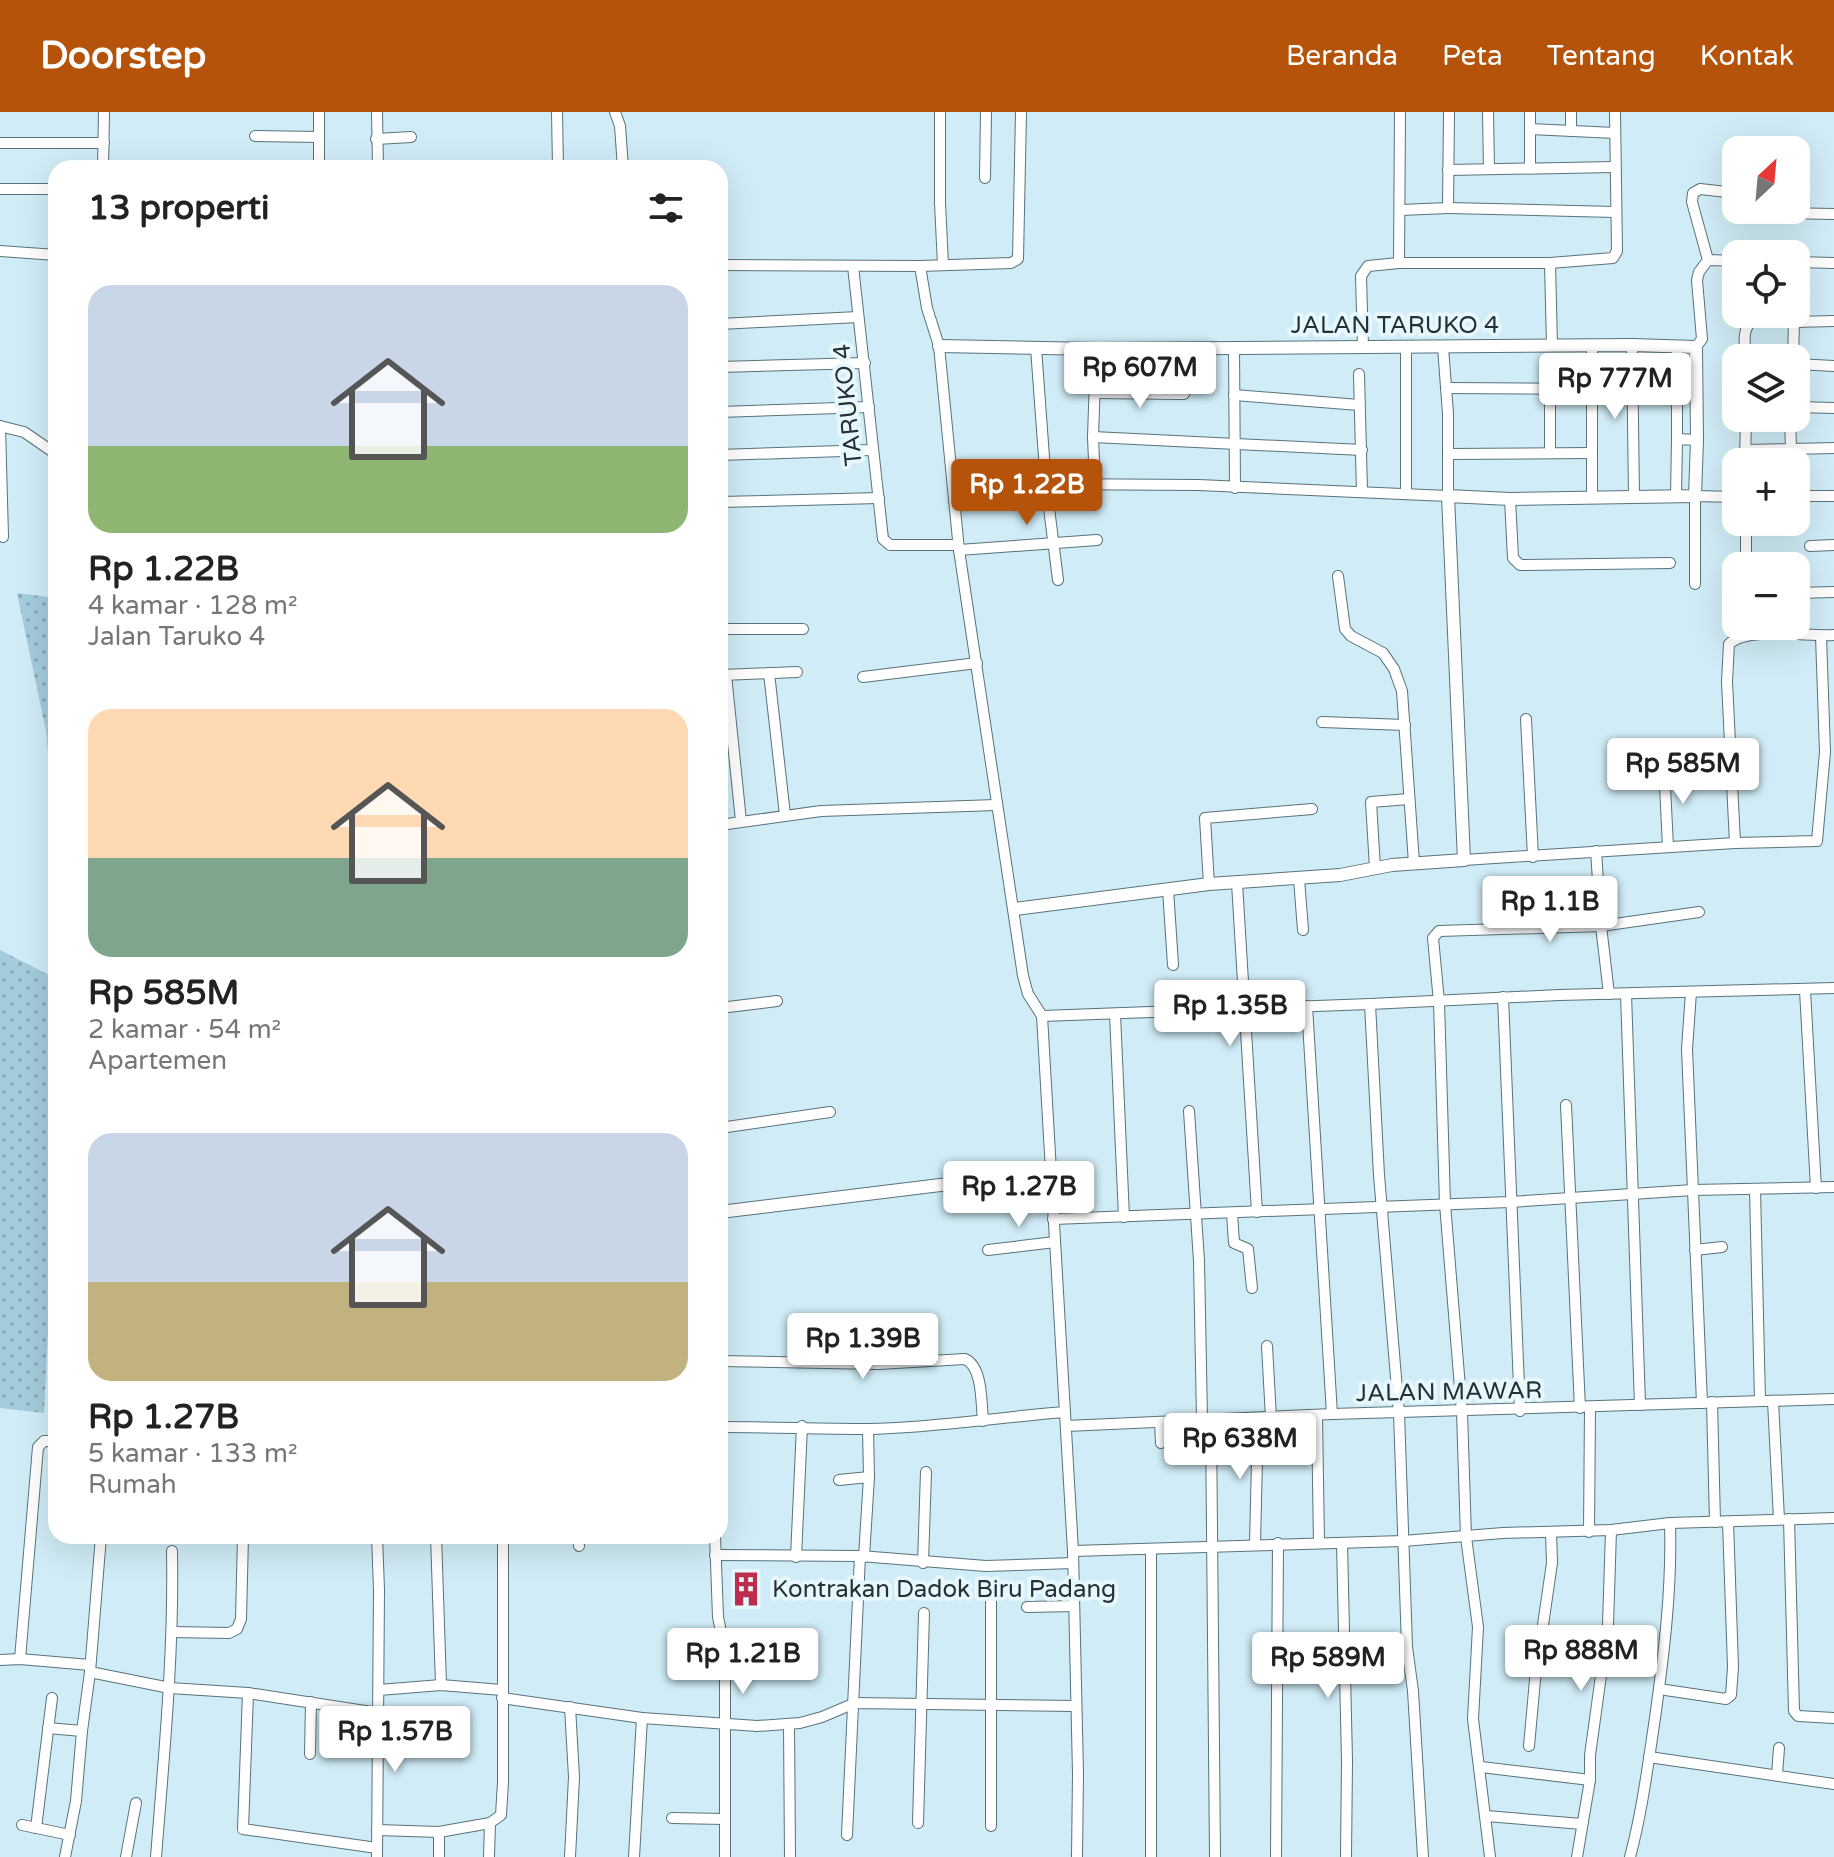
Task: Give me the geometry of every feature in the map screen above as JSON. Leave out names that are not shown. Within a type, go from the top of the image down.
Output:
[{"type":"street","points":[[103,160],[104,112]]},
{"type":"street","points":[[319,112],[319,160]]},
{"type":"street","points":[[377,112],[377,160]]},
{"type":"street","points":[[557,112],[558,160]]},
{"type":"street","points":[[615,112],[620,126],[622,160]]},
{"type":"street","points":[[940,112],[943,265]]},
{"type":"street","points":[[985,178],[986,112]]},
{"type":"street","points":[[728,265],[1011,263],[1018,259],[1021,112]]},
{"type":"street","points":[[1399,263],[1400,112]]},
{"type":"street","points":[[1448,208],[1449,112]]},
{"type":"street","points":[[1488,112],[1489,169]]},
{"type":"street","points":[[1530,112],[1530,167]]},
{"type":"street","points":[[1571,112],[1571,131]]},
{"type":"street","points":[[1363,348],[1362,272],[1368,266],[1399,263],[1550,263],[1613,258],[1617,251],[1615,112]]},
{"type":"street","points":[[1530,129],[1615,133]]},
{"type":"street","points":[[255,136],[319,137]]},
{"type":"street","points":[[376,139],[411,137]]},
{"type":"street","points":[[0,143],[104,143]]},
{"type":"street","points":[[1448,170],[1614,167]]},
{"type":"street","points":[[0,189],[48,189]]},
{"type":"street","points":[[1708,260],[1692,202],[1693,193],[1700,189],[1722,191]]},
{"type":"street","points":[[1401,210],[1448,208],[1615,212]]},
{"type":"street","points":[[1810,214],[1834,214]]},
{"type":"street","points":[[0,251],[48,254]]},
{"type":"street","points":[[1708,260],[1722,260]]},
{"type":"street","points":[[1695,584],[1696,347],[1702,339],[1697,280],[1708,260]]},
{"type":"street","points":[[1810,262],[1834,263]]},
{"type":"street","points":[[1550,263],[1552,346]]},
{"type":"street","name":"TARUKO 4","points":[[853,266],[883,539],[890,545],[959,548]]},
{"type":"street","points":[[920,266],[927,308],[939,346],[959,548],[1023,976],[1028,994],[1042,1016],[1073,1557],[1077,1857]]},
{"type":"street","points":[[728,324],[858,317]]},
{"type":"street","points":[[1810,322],[1834,321]]},
{"type":"street","points":[[1632,345],[1634,497]]},
{"type":"street","name":"JALAN TARUKO 4","points":[[939,346],[1096,349],[1696,347]]},
{"type":"street","points":[[1592,346],[1592,497]]},
{"type":"street","points":[[1676,496],[1677,346]]},
{"type":"street","points":[[1234,347],[1235,488]]},
{"type":"street","points":[[1443,347],[1464,860]]},
{"type":"street","points":[[1036,348],[1046,484],[1058,580]]},
{"type":"street","points":[[1406,348],[1406,494]]},
{"type":"street","points":[[1095,485],[1096,349]]},
{"type":"street","points":[[728,367],[865,363]]},
{"type":"street","points":[[1810,365],[1834,366]]},
{"type":"street","points":[[1359,374],[1362,492]]},
{"type":"street","points":[[1446,388],[1591,389]]},
{"type":"street","points":[[1550,389],[1550,452]]},
{"type":"street","points":[[1096,393],[1184,394]]},
{"type":"street","points":[[1234,395],[1359,405]]},
{"type":"street","points":[[728,412],[869,407]]},
{"type":"street","points":[[1810,407],[1834,408]]},
{"type":"street","points":[[3,537],[0,426],[24,432],[48,448]]},
{"type":"street","points":[[1093,437],[1362,450]]},
{"type":"street","points":[[1677,439],[1697,440]]},
{"type":"street","points":[[1810,449],[1834,448]]},
{"type":"street","points":[[728,455],[873,450]]},
{"type":"street","points":[[1448,454],[1592,453]]},
{"type":"street","points":[[952,473],[1006,473]]},
{"type":"street","points":[[1046,484],[1510,499],[1722,497]]},
{"type":"street","points":[[1810,496],[1834,496]]},
{"type":"street","points":[[728,502],[879,498]]},
{"type":"street","points":[[1510,499],[1513,558],[1520,565],[1670,563]]},
{"type":"street","points":[[959,548],[1097,540]]},
{"type":"street","points":[[1810,546],[1834,545]]},
{"type":"street","points":[[1338,576],[1345,629],[1351,636],[1378,649],[1389,661],[1402,691],[1414,863]]},
{"type":"street","points":[[1810,593],[1834,592]]},
{"type":"street","points":[[728,629],[803,629]]},
{"type":"street","points":[[1810,635],[1834,635]]},
{"type":"street","points":[[1015,909],[1209,884],[1340,875],[1414,863],[1735,843],[1816,842],[1819,838],[1825,752],[1821,636]]},
{"type":"street","points":[[1732,640],[1727,650],[1735,843]]},
{"type":"street","points":[[863,677],[977,663]]},
{"type":"street","points":[[728,675],[797,672]]},
{"type":"street","points":[[769,673],[785,815]]},
{"type":"street","points":[[728,716],[741,821]]},
{"type":"street","points":[[1526,719],[1533,857]]},
{"type":"street","points":[[1322,722],[1405,725]]},
{"type":"street","points":[[1664,766],[1668,847]]},
{"type":"street","points":[[1375,868],[1371,802],[1409,799]]},
{"type":"street","points":[[728,823],[843,809],[996,805]]},
{"type":"street","points":[[1209,884],[1205,818],[1312,809]]},
{"type":"street","points":[[1596,851],[1609,994]]},
{"type":"street","points":[[1299,879],[1303,930]]},
{"type":"street","points":[[1237,883],[1257,1212]]},
{"type":"street","points":[[1168,889],[1173,965]]},
{"type":"street","points":[[1490,1857],[1473,1719],[1478,1627],[1466,1537],[1462,1412],[1445,1204],[1439,1002],[1433,938],[1439,931],[1601,926],[1699,912]]},
{"type":"street","points":[[1042,1016],[1503,997],[1834,988]]},
{"type":"street","points":[[1805,990],[1816,1188]]},
{"type":"street","points":[[1691,992],[1687,1049],[1695,1250],[1715,1522]]},
{"type":"street","points":[[1626,994],[1640,1405]]},
{"type":"street","points":[[1503,997],[1520,1411]]},
{"type":"street","points":[[728,1007],[777,1001]]},
{"type":"street","points":[[1370,1004],[1379,1175],[1399,1413],[1407,1647],[1413,1691],[1423,1857]]},
{"type":"street","points":[[1307,1006],[1332,1414]]},
{"type":"street","points":[[1115,1014],[1124,1217]]},
{"type":"street","points":[[1566,1105],[1585,1408],[1589,1532]]},
{"type":"street","points":[[1189,1111],[1214,1546],[1215,1857]]},
{"type":"street","points":[[728,1127],[830,1112]]},
{"type":"street","points":[[728,1211],[981,1180],[1051,1176]]},
{"type":"street","points":[[1053,1219],[1510,1202],[1693,1190],[1834,1187]]},
{"type":"street","points":[[1755,1189],[1760,1401]]},
{"type":"street","points":[[1232,1213],[1234,1244],[1247,1247],[1252,1288]]},
{"type":"street","points":[[988,1250],[1055,1242]]},
{"type":"street","points":[[1695,1250],[1722,1247]]},
{"type":"street","points":[[1267,1346],[1271,1418]]},
{"type":"street","points":[[728,1361],[878,1364],[965,1359],[972,1362],[977,1371],[983,1421]]},
{"type":"street","name":"JALAN MAWAR","points":[[1066,1426],[1332,1414],[1520,1411],[1834,1399]]},
{"type":"street","points":[[1773,1401],[1784,1519],[1794,1713],[1798,1716],[1834,1718]]},
{"type":"street","points":[[728,1427],[868,1429],[1065,1412]]},
{"type":"street","points":[[1317,1417],[1319,1543]]},
{"type":"street","points":[[1255,1544],[1258,1418]]},
{"type":"street","points":[[1160,1422],[1161,1443]]},
{"type":"street","points":[[796,1557],[802,1426]]},
{"type":"street","points":[[847,1835],[869,1477],[868,1429]]},
{"type":"street","points":[[20,1659],[35,1461],[41,1442],[48,1442]]},
{"type":"street","points":[[923,1563],[926,1472]]},
{"type":"street","points":[[839,1480],[869,1477]]},
{"type":"street","points":[[715,1555],[862,1556],[986,1566],[1214,1546],[1403,1541],[1589,1532],[1670,1523],[1834,1518]]},
{"type":"street","points":[[1659,1689],[1726,1699],[1731,1695],[1733,1667],[1728,1522]]},
{"type":"street","points":[[1630,1857],[1659,1689],[1668,1610],[1670,1523]]},
{"type":"street","points":[[1577,1857],[1590,1780],[1590,1755],[1608,1625],[1611,1530]]},
{"type":"street","points":[[1529,1746],[1552,1563],[1551,1532]]},
{"type":"street","points":[[1276,1857],[1278,1543]]},
{"type":"street","points":[[1342,1543],[1346,1857]]},
{"type":"street","points":[[65,1857],[76,1801],[100,1544]]},
{"type":"street","points":[[172,1632],[229,1633],[237,1629],[241,1619],[243,1544]]},
{"type":"street","points":[[248,1693],[243,1829],[377,1852],[377,1544]]},
{"type":"street","points":[[436,1544],[441,1685]]},
{"type":"street","points":[[377,1830],[439,1832],[490,1823],[499,1818],[502,1805],[503,1544]]},
{"type":"street","points":[[715,1544],[718,1617],[725,1651],[725,1857]]},
{"type":"street","points":[[1151,1550],[1151,1857]]},
{"type":"street","points":[[156,1857],[164,1730],[170,1688],[172,1551]]},
{"type":"street","points":[[991,1591],[991,1826]]},
{"type":"street","points":[[1027,1607],[1074,1606]]},
{"type":"street","points":[[918,1823],[924,1613]]},
{"type":"street","points":[[725,1651],[764,1646],[803,1647]]},
{"type":"street","points":[[0,1660],[20,1659],[90,1668],[170,1688],[248,1693],[378,1713]]},
{"type":"street","points":[[379,1690],[441,1685],[642,1718],[726,1725],[789,1724],[822,1717],[855,1703],[1076,1706]]},
{"type":"street","points":[[36,1828],[52,1698]]},
{"type":"street","points":[[310,1754],[311,1702]]},
{"type":"street","points":[[570,1707],[574,1777],[570,1857]]},
{"type":"street","points":[[634,1857],[642,1718]]},
{"type":"street","points":[[789,1724],[790,1857]]},
{"type":"street","points":[[48,1728],[82,1731]]},
{"type":"street","points":[[1777,1775],[1779,1748]]},
{"type":"street","points":[[1649,1757],[1834,1784]]},
{"type":"street","points":[[1481,1767],[1590,1780]]},
{"type":"street","points":[[712,1770],[725,1772]]},
{"type":"street","points":[[126,1857],[136,1803]]},
{"type":"street","points":[[1486,1816],[1582,1824]]},
{"type":"street","points":[[672,1818],[725,1819]]},
{"type":"street","points":[[489,1857],[490,1823]]},
{"type":"street","points":[[22,1825],[70,1835]]},
{"type":"street","points":[[439,1832],[439,1857]]},
{"type":"shaded area","points":[[17,593],[48,597],[48,753]]},
{"type":"shaded area","points":[[0,950],[48,974],[48,1333],[44,1413],[0,1408]]},
{"type":"place","name":"Kontrakan Dadok Biru Padang","points":[[746,1589]]}]
